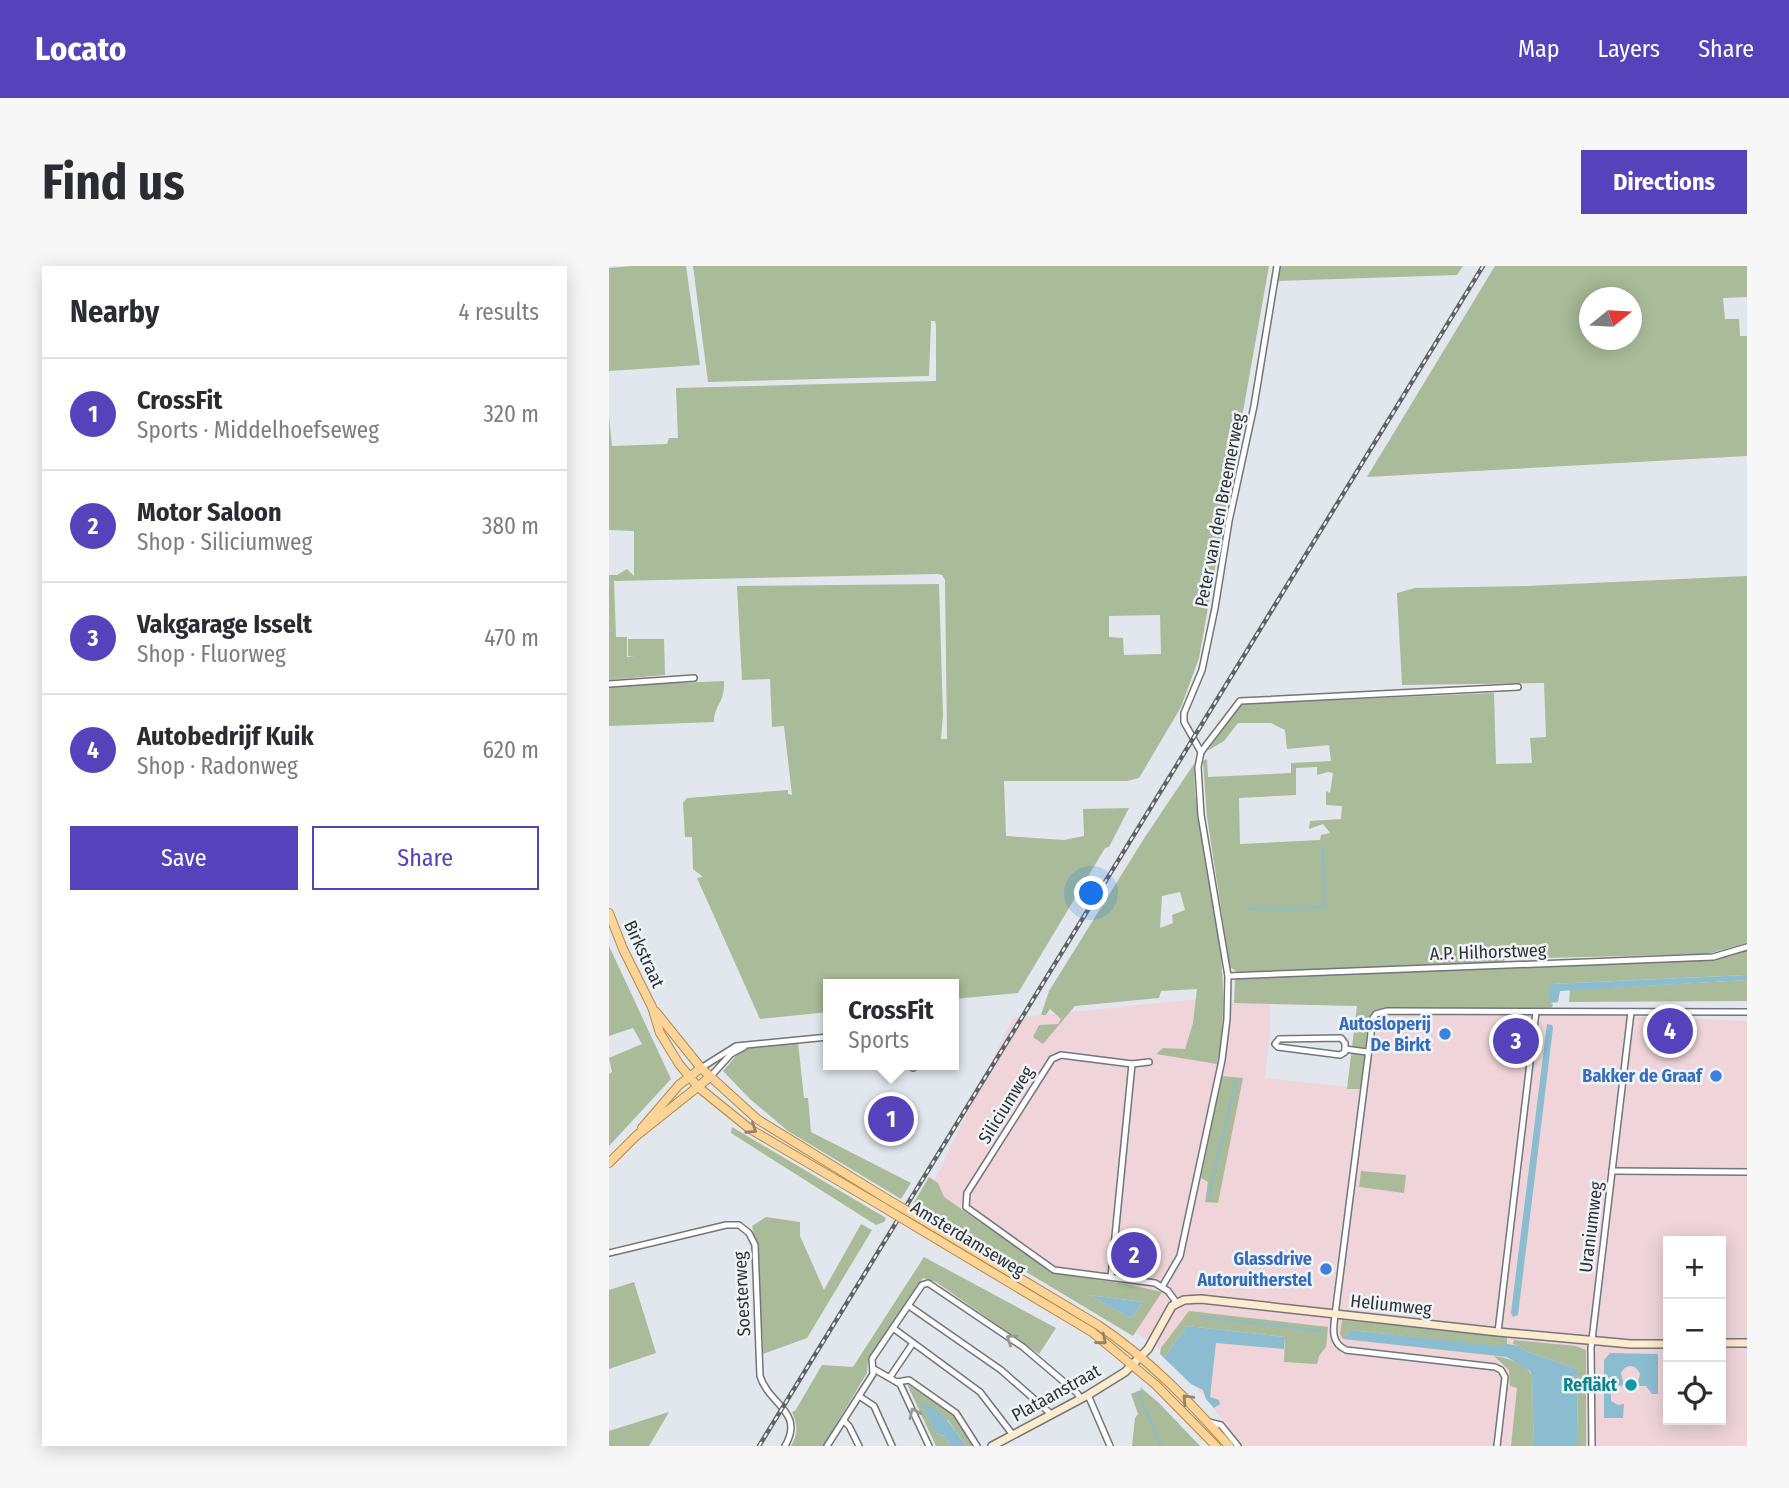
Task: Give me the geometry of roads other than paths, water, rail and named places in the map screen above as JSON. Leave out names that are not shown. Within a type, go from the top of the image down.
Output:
[{"type":"main road","name":"Birkstraat","points":[[609,913],[623,949],[652,1007],[660,1033],[689,1077]]},
{"type":"main road","name":"Birkstraat","points":[[652,1007],[701,1068]]},
{"type":"main road","name":"Amsterdamseweg","points":[[701,1068],[757,1119],[885,1203]]},
{"type":"main road","points":[[636,1136],[650,1116],[701,1068]]},
{"type":"main road","name":"Amsterdamseweg","points":[[689,1077],[750,1129],[1098,1325],[1142,1356],[1183,1395],[1229,1446]]},
{"type":"main road","points":[[609,1163],[636,1136],[710,1077]]},
{"type":"main road","name":"Amsterdamseweg","points":[[921,1224],[1092,1332],[1156,1385],[1216,1446]]},
{"type":"street","name":"Peter van den Breemerweg","points":[[1201,752],[1184,722],[1184,713],[1202,670],[1215,608],[1229,521],[1254,406],[1277,266]]},
{"type":"street","points":[[609,684],[694,678]]},
{"type":"street","points":[[1142,1356],[1176,1302],[1162,1287],[1180,1256],[1222,1059],[1227,1019],[1228,976],[1201,815],[1198,767],[1201,752],[1240,701],[1518,687]]},
{"type":"street","name":"A.P. Hilhorstweg","points":[[1228,976],[1713,957],[1747,947]]},
{"type":"street","points":[[1497,1446],[1505,1377],[1501,1370],[1495,1367],[1346,1350],[1334,1339],[1367,1052],[1375,1014],[1387,1011],[1747,1012]]},
{"type":"street","points":[[1498,1332],[1536,1012]]},
{"type":"street","name":"Uraniumweg","points":[[1592,1446],[1592,1341],[1631,1012]]},
{"type":"street","points":[[701,1068],[730,1048],[823,1038]]},
{"type":"street","points":[[1341,1038],[1345,1049],[1340,1055],[1278,1047],[1275,1044],[1279,1039],[1341,1038]]},
{"type":"street","points":[[1314,1039],[1314,1051]]},
{"type":"street","points":[[710,1077],[737,1049],[750,1045]]},
{"type":"street","points":[[1345,1049],[1367,1052]]},
{"type":"street","name":"Siliciumweg","points":[[1132,1064],[1061,1055],[1052,1059],[967,1193],[966,1207],[1053,1270],[1156,1283],[1162,1287]]},
{"type":"street","points":[[1111,1277],[1132,1064],[1149,1062]]},
{"type":"street","points":[[1612,1171],[1747,1172]]},
{"type":"street","name":"Soesterweg","points":[[609,1253],[726,1225],[739,1225],[749,1233],[755,1245],[757,1268],[760,1376],[766,1390],[791,1420],[792,1432],[785,1446]]},
{"type":"street","points":[[827,1446],[874,1369],[872,1359],[922,1285],[928,1283],[1023,1346],[1084,1397],[1110,1446]]},
{"type":"street","name":"Heliumweg","points":[[1176,1302],[1201,1299],[1498,1332],[1592,1341],[1663,1344]]},
{"type":"street","points":[[909,1306],[1001,1370],[1051,1415]]},
{"type":"street","points":[[893,1328],[980,1392],[1013,1435]]},
{"type":"street","points":[[890,1377],[913,1343]]},
{"type":"street","points":[[1726,1343],[1747,1343]]},
{"type":"street","name":"Plataanstraat","points":[[992,1446],[1084,1397],[1132,1366],[1142,1356]]},
{"type":"street","points":[[874,1369],[897,1382],[929,1446]]},
{"type":"street","points":[[897,1382],[909,1380],[955,1413],[977,1446]]},
{"type":"street","points":[[859,1396],[874,1406],[892,1446]]},
{"type":"street","points":[[843,1420],[859,1446]]},
{"type":"street","name":"Amsterdamseweg","points":[[1208,1422],[1221,1425],[1238,1446]]},
{"type":"water","points":[[1747,975],[1747,980],[1560,991],[1558,1002],[1550,1003],[1549,996],[1551,984]]},
{"type":"water","points":[[1547,1024],[1553,1028],[1518,1315],[1513,1317],[1511,1313]]},
{"type":"water","points":[[1089,1295],[1143,1302],[1131,1318]]},
{"type":"water","points":[[1187,1326],[1285,1337],[1284,1349],[1216,1343],[1210,1397],[1219,1400],[1220,1404],[1214,1408],[1206,1399],[1203,1390],[1191,1384],[1164,1358]]},
{"type":"water","points":[[1351,1330],[1520,1346],[1525,1351],[1577,1369],[1578,1446],[1534,1446],[1532,1375],[1507,1357],[1343,1339]]},
{"type":"water","points":[[1610,1353],[1658,1354],[1658,1394],[1652,1394],[1646,1386],[1637,1386],[1640,1374],[1631,1366],[1621,1373],[1624,1386],[1616,1385],[1611,1390],[1611,1401],[1618,1405],[1624,1404],[1623,1418],[1604,1418],[1604,1360]]},
{"type":"water","points":[[921,1403],[941,1414],[966,1446],[951,1446],[944,1436],[936,1433]]},
{"type":"waterway","points":[[1246,909],[1324,907],[1323,848]]},
{"type":"waterway","points":[[1209,1196],[1236,1080]]},
{"type":"waterway","points":[[1201,1317],[1322,1331]]},
{"type":"waterway","points":[[1138,1392],[1161,1446]]},
{"type":"railway","points":[[759,1446],[1483,266]]},
{"type":"place","name":"Autobedrijf Kuik","points":[[1670,1031]]},
{"type":"place","name":"Autosloperij De Birkt","points":[[1445,1034]]},
{"type":"place","name":"Vakgarage Isselt","points":[[1516,1041]]},
{"type":"place","name":"Bakker de Graaf","points":[[1716,1076]]},
{"type":"place","name":"CrossFit","points":[[891,1119]]},
{"type":"place","name":"Motor Saloon","points":[[1134,1255]]},
{"type":"place","name":"Glassdrive Autoruitherstel","points":[[1326,1269]]},
{"type":"place","name":"Refläkt","points":[[1631,1385]]}]
